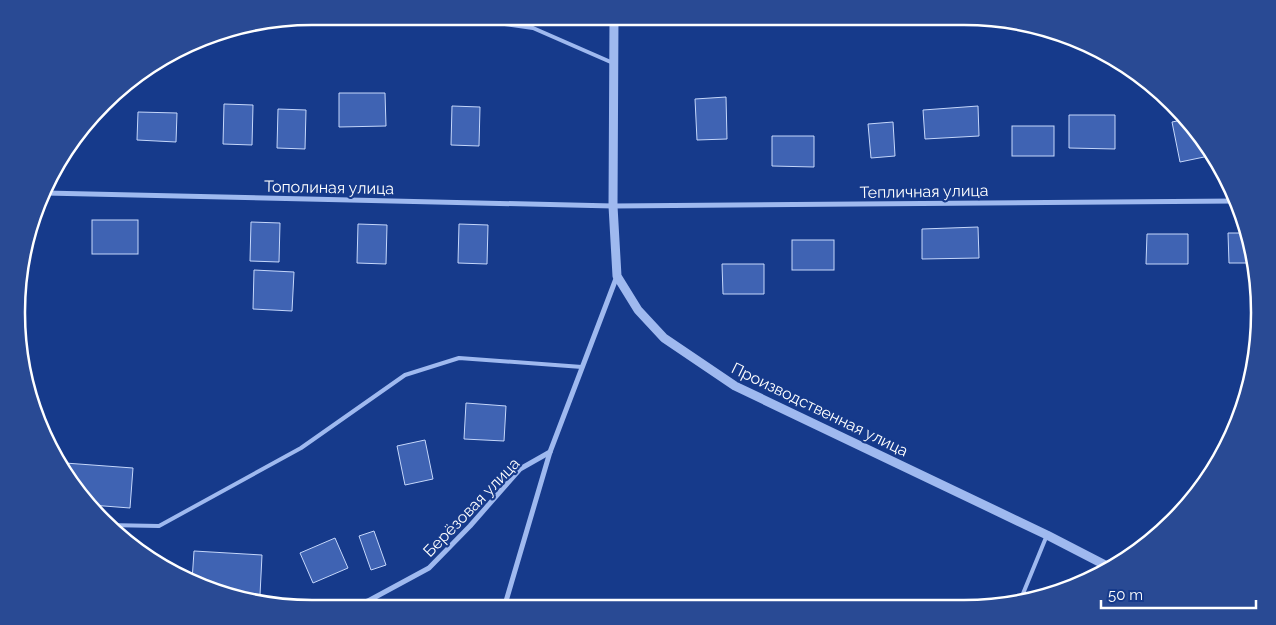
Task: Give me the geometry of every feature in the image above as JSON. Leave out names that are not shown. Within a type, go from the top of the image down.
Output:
[{"type":"street","name":"Производственная улица","points":[[614,25],[613,206],[617,276],[638,310],[664,338],[735,386],[1048,535],[1102,564]]},
{"type":"street","name":"Тополиная улица","points":[[51,193],[613,206]]},
{"type":"street","name":"Тепличная улица","points":[[613,206],[1229,201]]},
{"type":"street","points":[[550,452],[617,276]]},
{"type":"street","name":"Берёзовая улица","points":[[506,600],[550,452]]},
{"type":"street","name":"Берёзовая улица","points":[[370,600],[429,568],[470,526],[520,469],[550,452]]},
{"type":"lane","points":[[512,25],[533,28],[614,63]]},
{"type":"lane","points":[[119,525],[160,526],[301,448],[405,375],[459,358],[582,367]]},
{"type":"lane","points":[[1024,593],[1048,535]]},
{"type":"building","points":[[339,93],[385,93],[386,126],[339,127]]},
{"type":"building","points":[[726,97],[727,139],[697,140],[695,99]]},
{"type":"building","points":[[224,104],[253,105],[252,145],[223,144]]},
{"type":"building","points":[[452,106],[480,107],[479,146],[451,145]]},
{"type":"building","points":[[978,106],[979,136],[925,139],[923,110]]},
{"type":"building","points":[[278,109],[306,110],[305,149],[277,148]]},
{"type":"building","points":[[138,112],[177,113],[176,142],[137,140]]},
{"type":"building","points":[[1069,115],[1115,115],[1115,149],[1069,148]]},
{"type":"building","points":[[1178,121],[1205,157],[1180,162],[1172,122]]},
{"type":"building","points":[[893,122],[895,156],[871,158],[868,124]]},
{"type":"building","points":[[1012,126],[1054,126],[1054,156],[1012,156]]},
{"type":"building","points":[[772,136],[814,136],[814,167],[772,166]]},
{"type":"building","points":[[92,220],[138,220],[138,254],[92,254]]},
{"type":"building","points":[[251,222],[280,223],[279,262],[250,261]]},
{"type":"building","points":[[358,224],[387,225],[386,264],[357,263]]},
{"type":"building","points":[[459,224],[488,225],[487,264],[458,263]]},
{"type":"building","points":[[978,227],[979,258],[922,259],[922,229]]},
{"type":"building","points":[[1228,233],[1240,233],[1246,263],[1229,263]]},
{"type":"building","points":[[1147,234],[1188,234],[1188,264],[1146,264]]},
{"type":"building","points":[[792,240],[834,240],[834,270],[792,270]]},
{"type":"building","points":[[722,264],[764,264],[764,294],[723,294]]},
{"type":"building","points":[[254,270],[294,272],[292,311],[253,309]]},
{"type":"building","points":[[466,403],[506,406],[504,441],[464,439]]},
{"type":"building","points":[[425,440],[433,479],[405,485],[397,446]]},
{"type":"building","points":[[68,463],[133,468],[130,508],[99,506],[84,488]]},
{"type":"building","points":[[374,531],[386,565],[371,570],[359,536]]},
{"type":"building","points":[[335,538],[348,568],[313,583],[300,553]]},
{"type":"building","points":[[194,551],[262,555],[260,595],[220,585],[192,574]]}]
